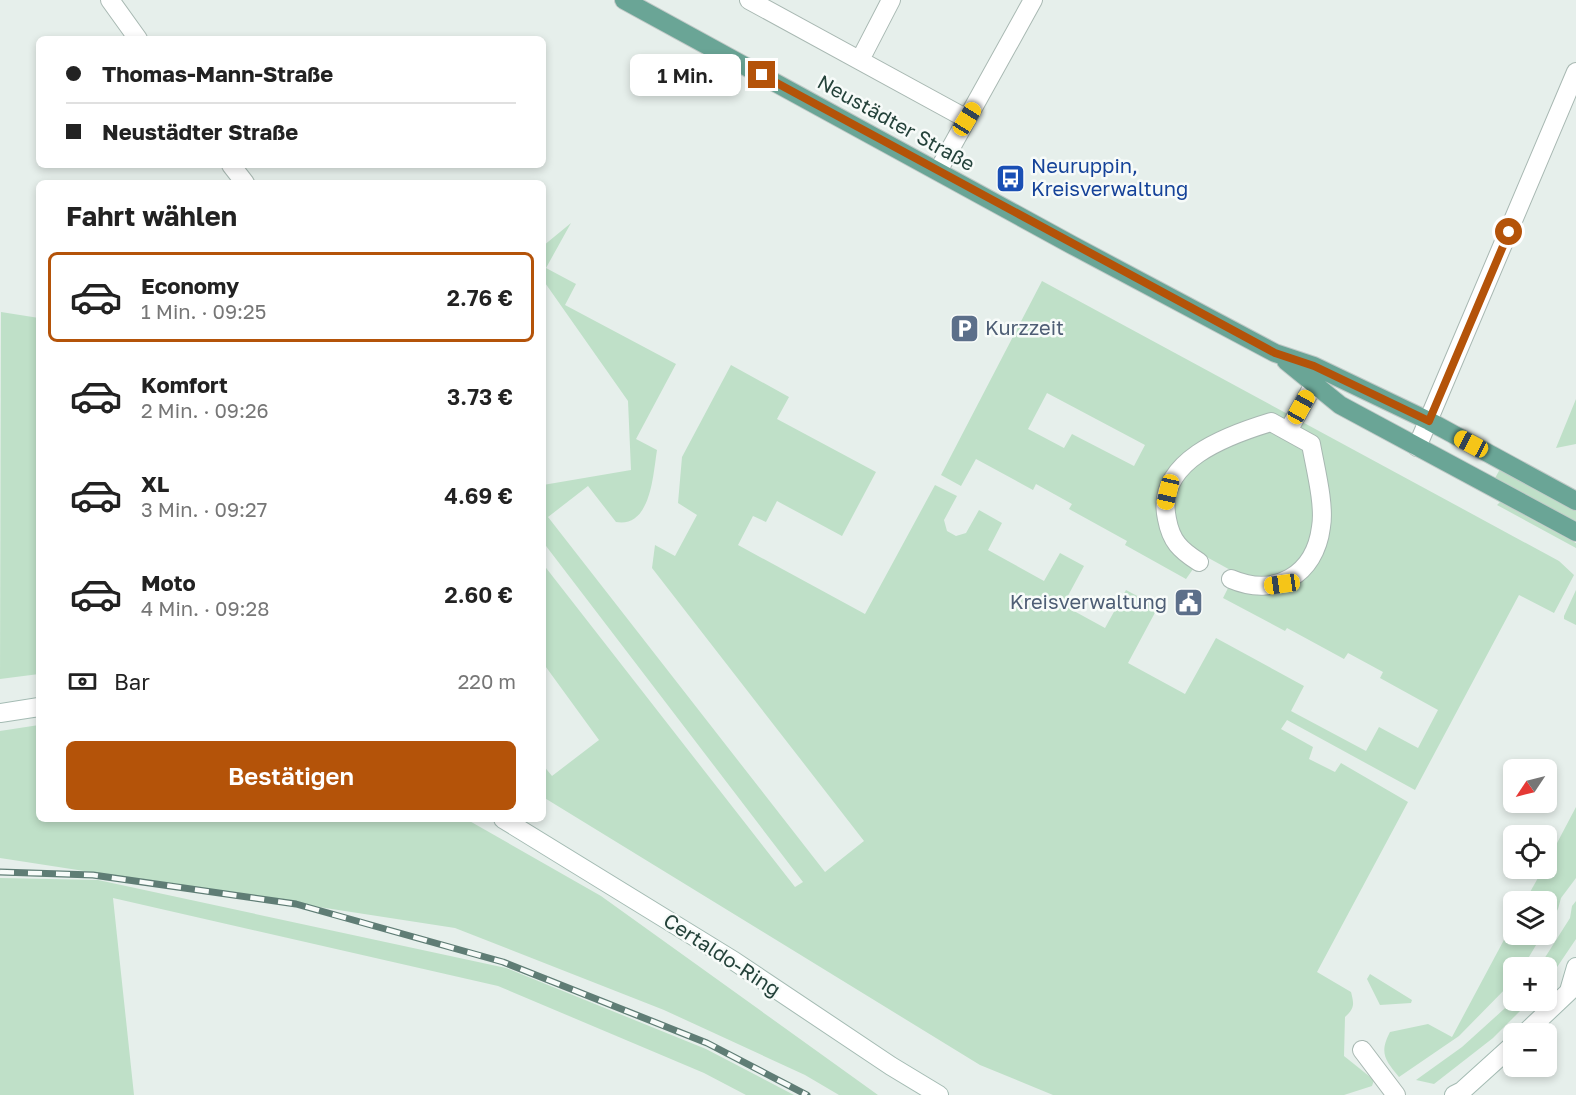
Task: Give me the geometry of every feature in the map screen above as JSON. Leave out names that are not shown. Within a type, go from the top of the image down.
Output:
[{"type":"main road","points":[[110,0],[136,36]]},
{"type":"main road","name":"Neustädter Straße","points":[[624,0],[1275,353],[1314,366],[1429,421],[1576,501]]},
{"type":"main road","points":[[749,0],[967,119]]},
{"type":"main road","points":[[860,60],[891,0]]},
{"type":"main road","points":[[938,171],[1033,0]]},
{"type":"main road","points":[[1418,447],[1575,79]]},
{"type":"main road","points":[[233,168],[243,180]]},
{"type":"main road","name":"Neustädter Straße","points":[[1275,353],[1340,405],[1576,532]]},
{"type":"main road","points":[[1288,431],[1314,384]]},
{"type":"main road","points":[[1199,562],[1182,551],[1169,532],[1164,507],[1173,477],[1190,460],[1239,432],[1271,422],[1288,431],[1311,444],[1322,525],[1316,550],[1303,568],[1282,584],[1258,587],[1230,579]]},
{"type":"main road","points":[[0,713],[36,708]]},
{"type":"main road","name":"Certaldo-Ring","points":[[507,822],[734,961],[891,1066],[939,1095]]},
{"type":"main road","points":[[1536,1023],[1573,988],[1576,967]]},
{"type":"main road","points":[[1362,1050],[1396,1095]]},
{"type":"main road","points":[[1460,1094],[1503,1054]]},
{"type":"green space","points":[[571,223],[546,268],[546,244]]},
{"type":"green space","points":[[546,268],[576,284],[565,305],[676,364],[636,439],[657,450],[648,498],[637,517],[628,522],[616,522],[588,486],[548,517],[825,872],[864,841],[652,568],[655,545],[675,556],[697,515],[678,503],[682,457],[731,365],[789,397],[777,419],[876,472],[842,536],[777,501],[766,522],[753,516],[738,545],[865,614],[935,485],[957,496],[944,520],[947,531],[956,536],[966,533],[979,510],[1002,523],[988,550],[1044,581],[1060,553],[1084,566],[1063,605],[1105,628],[1126,590],[1158,607],[1128,663],[1185,694],[1216,638],[1304,686],[1291,711],[1366,751],[1379,727],[1418,748],[1438,710],[1380,678],[1383,672],[1348,653],[1344,659],[1287,628],[1285,631],[1223,598],[1228,588],[1226,586],[1234,572],[1203,555],[1186,579],[1125,545],[1127,541],[1069,509],[1072,504],[1036,484],[1033,490],[976,459],[961,486],[941,475],[1042,281],[1559,561],[1574,575],[1554,613],[1519,595],[1415,790],[1287,720],[1281,729],[1313,747],[1309,759],[1335,772],[1341,763],[1408,802],[1317,972],[1351,992],[1353,1006],[1345,1017],[1344,1056],[1374,1080],[1372,1086],[1344,1095],[1053,1095],[980,1065],[546,799],[546,769],[552,776],[599,740],[546,667],[546,568],[795,887],[803,882],[546,546],[546,484],[631,470],[628,401],[546,284]],"holes":[[[1047,393],[1145,445],[1134,466],[1072,434],[1064,448],[1028,429]]]},
{"type":"green space","points":[[1,312],[36,318],[36,674],[0,679]]},
{"type":"green space","points":[[1576,399],[1576,444],[1556,448]]},
{"type":"green space","points":[[1500,469],[1576,510],[1576,524],[1494,480]]},
{"type":"green space","points":[[1500,502],[1576,543],[1576,548],[1497,505]]},
{"type":"green space","points":[[1576,590],[1576,625],[1564,619],[1564,616]]},
{"type":"green space","points":[[36,725],[36,822],[471,822],[601,896],[878,1095],[839,1095],[805,1075],[664,1010],[455,928],[0,858],[0,731]]},
{"type":"green space","points":[[1576,807],[1576,878],[1561,898],[1557,911],[1557,891],[1531,891],[1537,879],[1557,879],[1557,843]]},
{"type":"green space","points":[[0,878],[98,880],[506,968],[706,1049],[794,1095],[746,1095],[704,1073],[498,986],[113,898],[134,1095],[0,1095]]},
{"type":"green space","points":[[1576,901],[1576,939],[1557,967],[1557,957],[1545,957],[1553,945],[1557,945],[1557,939],[1570,918],[1572,906]]},
{"type":"green space","points":[[1503,942],[1503,945],[1536,945],[1529,957],[1503,957],[1503,991],[1459,1036],[1399,1077],[1385,1056],[1385,1046],[1390,1032],[1428,1024],[1452,1037]]},
{"type":"green space","points":[[1370,974],[1412,1000],[1411,1003],[1380,1005],[1367,979]]},
{"type":"green space","points":[[1503,1010],[1520,1011],[1508,1023],[1503,1023],[1503,1028],[1493,1038],[1434,1084],[1416,1080],[1462,1047]]},
{"type":"railway","points":[[0,872],[93,875],[296,904],[503,962],[707,1043],[807,1095]]},
{"type":"place","name":"Neuruppin, Kreisverwaltung","points":[[1010,178]]},
{"type":"place","name":"Kurzzeit","points":[[964,328]]},
{"type":"place","name":"Kreisverwaltung","points":[[1188,602]]},
{"type":"route","points":[[762,75],[1275,353],[1314,366],[1429,421],[1509,232]]}]
